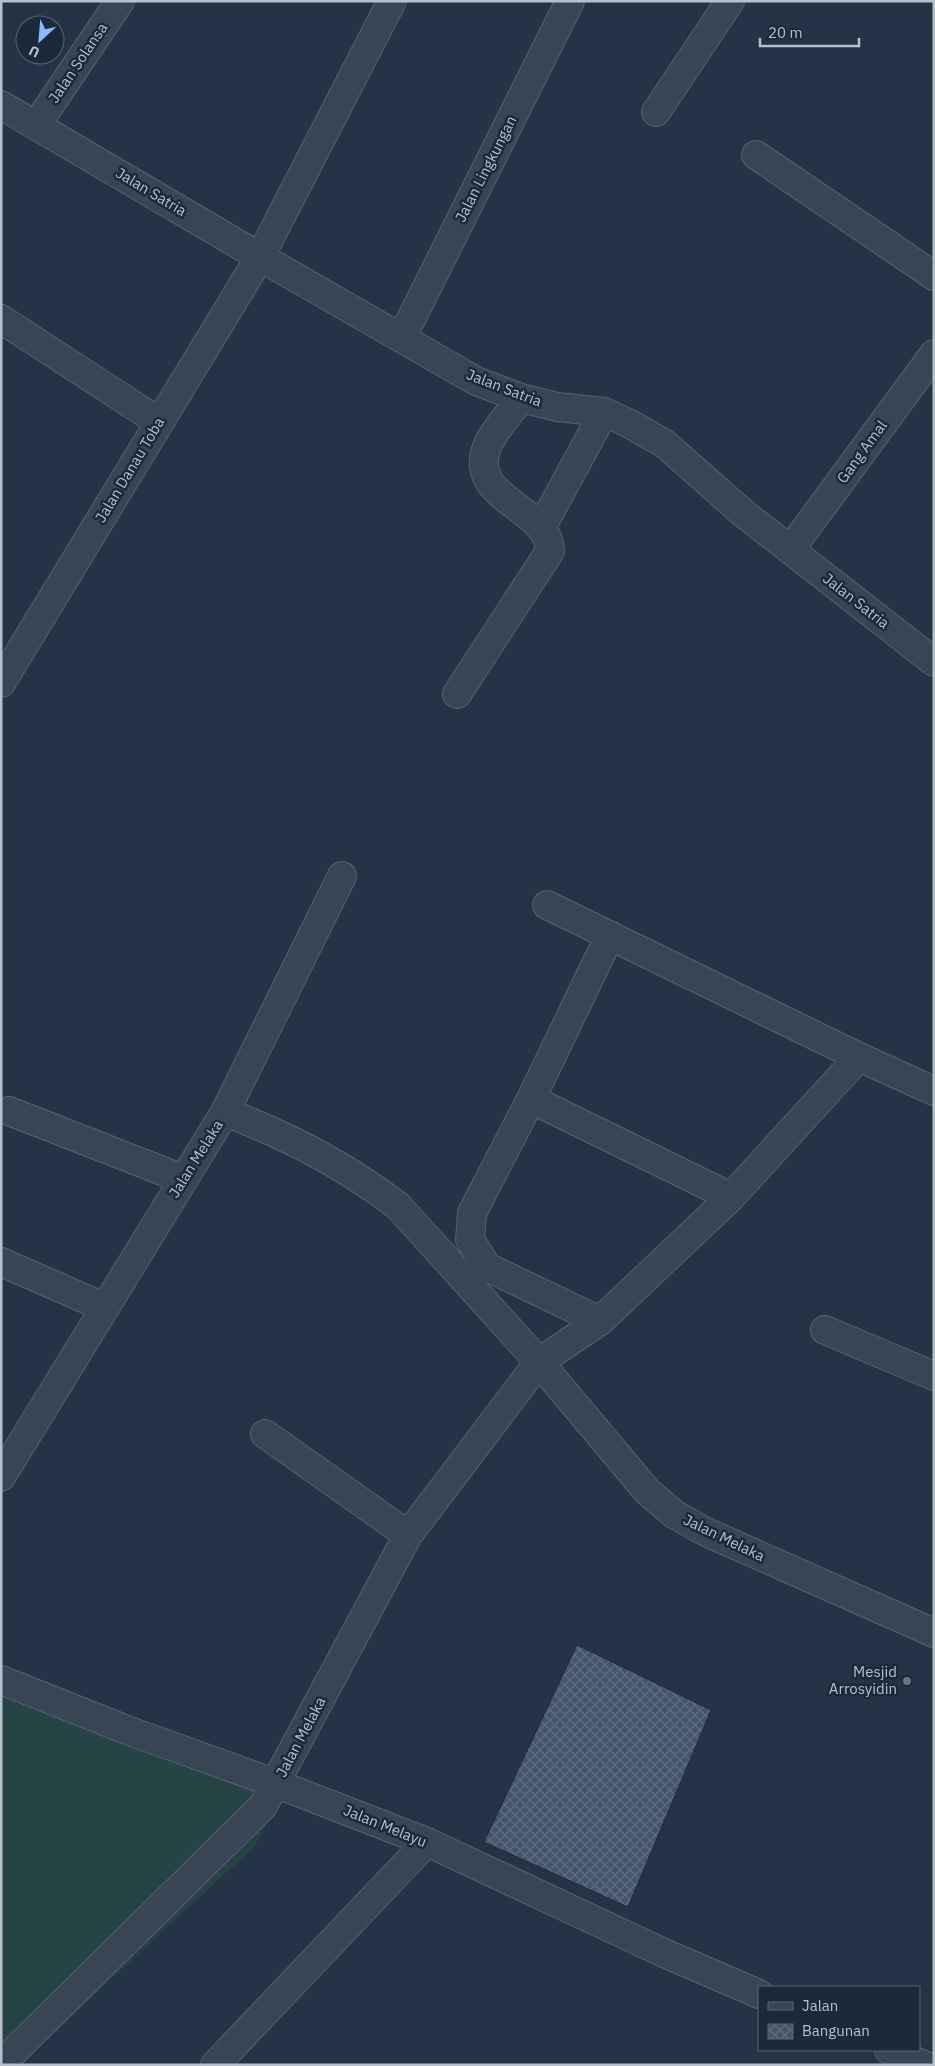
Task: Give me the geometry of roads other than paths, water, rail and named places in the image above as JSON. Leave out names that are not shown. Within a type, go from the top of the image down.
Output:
[{"type":"street","name":"Jalan Solansa","points":[[37,124],[120,1]]},
{"type":"street","points":[[260,257],[392,1]]},
{"type":"street","name":"Jalan Lingkungan","points":[[402,337],[570,1]]},
{"type":"street","points":[[656,112],[730,1]]},
{"type":"street","name":"Jalan Satria","points":[[1,105],[37,124],[260,257],[476,381],[520,398],[557,407],[604,412],[666,444],[743,514],[934,662]]},
{"type":"street","points":[[756,155],[934,276]]},
{"type":"street","name":"Jalan Danau Toba","points":[[1,684],[260,257]]},
{"type":"street","points":[[1,319],[159,422]]},
{"type":"street","name":"Gang Amal","points":[[790,550],[934,354]]},
{"type":"street","points":[[457,694],[550,551],[550,541],[541,528],[494,489],[485,471],[485,456],[490,442],[520,398]]},
{"type":"street","points":[[541,528],[604,412]]},
{"type":"street","points":[[225,1112],[342,876]]},
{"type":"street","points":[[547,905],[859,1057],[934,1090]]},
{"type":"street","points":[[600,1321],[487,1267],[470,1240],[472,1213],[531,1099],[610,935]]},
{"type":"street","points":[[539,1362],[600,1321],[731,1197],[859,1057]]},
{"type":"street","points":[[531,1099],[731,1197]]},
{"type":"street","points":[[9,1111],[183,1179]]},
{"type":"street","name":"Jalan Melaka","points":[[1,1477],[225,1112],[264,1127],[344,1169],[370,1184],[398,1206],[539,1362],[647,1491],[674,1514],[706,1532],[934,1633]]},
{"type":"street","points":[[1,1262],[104,1308]]},
{"type":"street","points":[[825,1330],[934,1376]]},
{"type":"street","name":"Jalan Melaka","points":[[1,2064],[264,1806],[408,1535],[539,1362]]},
{"type":"street","points":[[265,1434],[408,1535]]},
{"type":"street","name":"Jalan Melayu","points":[[1,1680],[127,1730],[277,1784],[426,1842],[664,1953],[758,1994]]},
{"type":"street","points":[[215,2065],[426,1842]]},
{"type":"street","points":[[891,2051],[924,2065]]},
{"type":"place","name":"Mesjid Arrosyidin","points":[[907,1681]]}]
